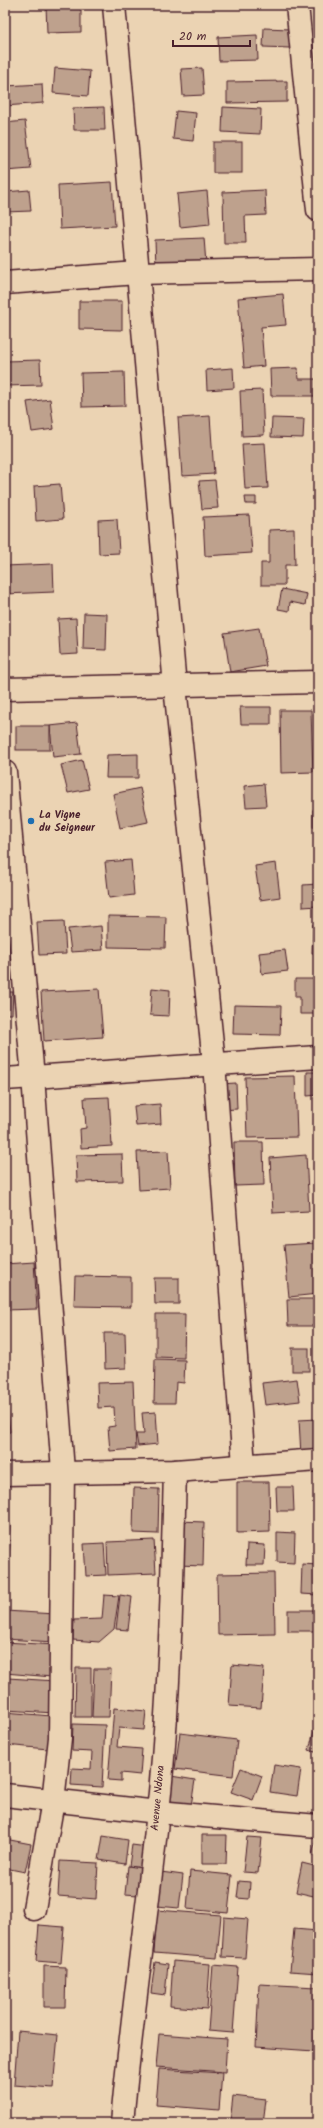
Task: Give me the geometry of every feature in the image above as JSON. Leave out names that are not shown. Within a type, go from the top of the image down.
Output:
[{"type":"street","points":[[114,5],[175,686],[214,1064],[244,1465]]},
{"type":"street","points":[[296,5],[318,210]]},
{"type":"street","points":[[5,283],[137,273],[318,269]]},
{"type":"street","points":[[5,689],[318,682]]},
{"type":"street","points":[[5,772],[33,1077],[64,1471],[60,1738],[53,1801],[34,1909]]},
{"type":"street","points":[[5,1079],[318,1057]]},
{"type":"street","points":[[5,1474],[64,1471],[175,1471],[318,1460]]},
{"type":"street","name":"Avenue Ndona","points":[[122,2123],[129,2046],[158,1812],[171,1648],[175,1471]]},
{"type":"street","points":[[5,1795],[158,1812],[318,1826]]},
{"type":"building","points":[[46,5],[81,5],[81,32],[47,33]]},
{"type":"building","points":[[264,28],[290,29],[290,48],[263,47]]},
{"type":"building","points":[[257,35],[258,60],[219,61],[218,37]]},
{"type":"building","points":[[55,68],[90,71],[88,96],[53,93]]},
{"type":"building","points":[[202,68],[204,95],[183,96],[181,69]]},
{"type":"building","points":[[287,81],[287,102],[227,103],[227,82]]},
{"type":"building","points":[[42,84],[43,103],[5,106],[5,86]]},
{"type":"building","points":[[104,107],[105,130],[74,130],[73,108]]},
{"type":"building","points":[[223,107],[261,109],[260,134],[222,132]]},
{"type":"building","points":[[176,111],[196,113],[193,141],[173,139]]},
{"type":"building","points":[[25,121],[31,169],[5,171],[5,123]]},
{"type":"building","points":[[213,142],[242,142],[242,173],[213,173]]},
{"type":"building","points":[[112,182],[115,226],[60,229],[58,185]]},
{"type":"building","points":[[29,190],[31,211],[5,212],[5,192]]},
{"type":"building","points":[[265,190],[266,215],[245,216],[246,243],[224,243],[223,192]]},
{"type":"building","points":[[207,191],[210,224],[180,227],[177,194]]},
{"type":"building","points":[[204,238],[206,264],[156,267],[155,240]]},
{"type":"building","points":[[283,294],[286,325],[261,327],[264,366],[244,368],[238,298]]},
{"type":"building","points":[[79,301],[122,301],[122,330],[79,329]]},
{"type":"building","points":[[40,360],[41,385],[6,386],[5,361]]},
{"type":"building","points":[[233,368],[234,388],[207,390],[206,370]]},
{"type":"building","points":[[298,368],[299,379],[317,379],[317,396],[271,396],[270,369]]},
{"type":"building","points":[[124,372],[125,406],[82,407],[81,373]]},
{"type":"building","points":[[262,390],[264,435],[242,436],[240,391]]},
{"type":"building","points":[[50,399],[54,429],[32,432],[27,402]]},
{"type":"building","points":[[210,416],[214,474],[182,476],[178,418]]},
{"type":"building","points":[[272,418],[304,419],[303,438],[271,437]]},
{"type":"building","points":[[265,443],[268,488],[245,489],[242,444]]},
{"type":"building","points":[[215,480],[218,508],[202,509],[199,481]]},
{"type":"building","points":[[60,484],[63,519],[36,521],[34,486]]},
{"type":"building","points":[[245,497],[256,497],[256,504],[246,504]]},
{"type":"building","points":[[249,515],[252,553],[205,556],[203,517]]},
{"type":"building","points":[[117,519],[119,553],[99,554],[98,520]]},
{"type":"building","points":[[294,529],[295,565],[285,565],[285,585],[261,585],[261,563],[269,563],[269,530]]},
{"type":"building","points":[[53,564],[54,592],[5,594],[5,566]]},
{"type":"building","points":[[282,589],[307,594],[305,605],[290,602],[289,611],[278,609]]},
{"type":"building","points":[[84,613],[107,614],[106,650],[83,649]]},
{"type":"building","points":[[76,618],[78,654],[60,655],[58,619]]},
{"type":"building","points":[[259,628],[266,666],[230,672],[224,633]]},
{"type":"building","points":[[240,707],[271,707],[271,724],[241,724]]},
{"type":"building","points":[[280,710],[311,710],[313,772],[281,773]]},
{"type":"building","points":[[77,723],[81,754],[53,757],[50,726]]},
{"type":"building","points":[[16,726],[50,726],[50,750],[16,750]]},
{"type":"building","points":[[138,754],[138,778],[106,778],[107,755]]},
{"type":"building","points":[[82,760],[89,789],[68,793],[61,765]]},
{"type":"building","points":[[264,784],[266,806],[246,807],[244,786]]},
{"type":"building","points":[[140,788],[148,822],[120,828],[113,794]]},
{"type":"building","points":[[313,810],[318,810],[318,827],[313,827]]},
{"type":"building","points":[[131,860],[134,895],[109,898],[105,862]]},
{"type":"building","points":[[276,863],[280,897],[260,900],[255,866]]},
{"type":"building","points":[[318,884],[318,906],[303,907],[303,885]]},
{"type":"building","points":[[108,916],[166,917],[165,948],[108,947]]},
{"type":"building","points":[[64,921],[66,954],[39,955],[37,922]]},
{"type":"building","points":[[313,924],[318,924],[318,953],[312,953]]},
{"type":"building","points":[[101,926],[103,950],[71,952],[68,929]]},
{"type":"building","points":[[285,950],[288,971],[262,974],[259,953]]},
{"type":"building","points":[[295,979],[318,979],[318,1014],[300,1014],[300,997],[295,997]]},
{"type":"building","points":[[152,988],[170,990],[169,1016],[150,1015]]},
{"type":"building","points":[[99,989],[103,1037],[44,1041],[41,992]]},
{"type":"building","points":[[5,992],[13,992],[12,1014],[5,1014]]},
{"type":"building","points":[[234,1005],[281,1006],[280,1035],[233,1034]]},
{"type":"building","points":[[307,1072],[318,1072],[318,1095],[307,1096]]},
{"type":"building","points":[[295,1076],[297,1137],[247,1138],[245,1077]]},
{"type":"building","points":[[236,1083],[237,1109],[221,1110],[220,1084]]},
{"type":"building","points":[[109,1097],[112,1146],[81,1148],[80,1129],[86,1128],[84,1098]]},
{"type":"building","points":[[160,1104],[161,1124],[136,1126],[134,1106]]},
{"type":"building","points":[[234,1142],[263,1142],[264,1185],[235,1186]]},
{"type":"building","points":[[168,1151],[170,1188],[139,1190],[137,1152]]},
{"type":"building","points":[[122,1154],[123,1181],[77,1182],[76,1155]]},
{"type":"building","points":[[306,1155],[309,1211],[273,1213],[270,1158]]},
{"type":"building","points":[[316,1243],[318,1294],[289,1297],[284,1245]]},
{"type":"building","points":[[34,1262],[37,1309],[5,1310],[5,1264]]},
{"type":"building","points":[[75,1276],[131,1277],[131,1307],[74,1306]]},
{"type":"building","points":[[154,1278],[179,1278],[179,1304],[155,1304]]},
{"type":"building","points":[[287,1299],[318,1299],[318,1326],[288,1326]]},
{"type":"building","points":[[156,1314],[185,1314],[184,1358],[156,1357]]},
{"type":"building","points":[[104,1333],[125,1333],[126,1368],[105,1369]]},
{"type":"building","points":[[292,1348],[309,1348],[309,1371],[292,1371]]},
{"type":"building","points":[[155,1359],[185,1360],[184,1383],[176,1382],[175,1403],[154,1403]]},
{"type":"building","points":[[297,1379],[300,1401],[265,1405],[262,1383]]},
{"type":"building","points":[[133,1382],[136,1449],[110,1451],[108,1427],[115,1426],[114,1407],[98,1408],[97,1383]]},
{"type":"building","points":[[6,1391],[10,1432],[5,1433],[5,1392]]},
{"type":"building","points":[[156,1412],[158,1444],[138,1446],[136,1434],[144,1434],[142,1413]]},
{"type":"building","points":[[318,1419],[318,1454],[301,1455],[299,1420]]},
{"type":"building","points":[[237,1482],[269,1482],[270,1532],[237,1533]]},
{"type":"building","points":[[276,1487],[293,1487],[294,1511],[277,1511]]},
{"type":"building","points":[[134,1488],[159,1489],[158,1534],[133,1533]]},
{"type":"building","points":[[179,1521],[204,1522],[203,1566],[178,1565]]},
{"type":"building","points":[[5,1525],[10,1525],[9,1541],[5,1541]]},
{"type":"building","points":[[277,1532],[295,1533],[294,1563],[277,1562]]},
{"type":"building","points":[[154,1540],[156,1573],[108,1575],[107,1542]]},
{"type":"building","points":[[104,1543],[106,1575],[86,1576],[84,1544]]},
{"type":"building","points":[[5,1544],[10,1544],[9,1558],[5,1557]]},
{"type":"building","points":[[247,1544],[265,1545],[264,1565],[246,1565]]},
{"type":"building","points":[[302,1564],[318,1565],[318,1595],[301,1594]]},
{"type":"building","points":[[274,1573],[275,1634],[218,1635],[217,1574]]},
{"type":"building","points":[[104,1595],[119,1596],[114,1629],[99,1642],[73,1640],[74,1620],[102,1619]]},
{"type":"building","points":[[120,1595],[132,1597],[128,1630],[116,1629]]},
{"type":"building","points":[[288,1610],[316,1610],[316,1631],[288,1631]]},
{"type":"building","points":[[5,1611],[55,1614],[54,1642],[5,1639]]},
{"type":"building","points":[[5,1642],[55,1645],[52,1677],[5,1673]]},
{"type":"building","points":[[232,1665],[264,1668],[261,1708],[229,1706]]},
{"type":"building","points":[[76,1668],[91,1668],[91,1717],[75,1717]]},
{"type":"building","points":[[94,1669],[111,1669],[109,1717],[92,1717]]},
{"type":"building","points":[[8,1678],[56,1681],[54,1713],[6,1710]]},
{"type":"building","points":[[114,1708],[146,1711],[144,1730],[119,1728],[117,1747],[142,1749],[140,1775],[121,1773],[121,1781],[108,1780]]},
{"type":"building","points":[[5,1712],[51,1716],[48,1749],[5,1745]]},
{"type":"building","points":[[73,1724],[105,1725],[102,1787],[71,1785],[72,1768],[91,1769],[92,1752],[72,1751]]},
{"type":"building","points":[[315,1727],[318,1727],[318,1753],[309,1750]]},
{"type":"building","points":[[180,1733],[237,1740],[233,1776],[175,1769]]},
{"type":"building","points":[[274,1765],[301,1769],[297,1796],[270,1792]]},
{"type":"building","points":[[241,1768],[262,1776],[253,1800],[231,1792]]},
{"type":"building","points":[[171,1776],[195,1780],[191,1806],[167,1802]]},
{"type":"building","points":[[202,1835],[227,1835],[226,1864],[202,1864]]},
{"type":"building","points":[[103,1836],[128,1840],[125,1864],[99,1860]]},
{"type":"building","points":[[247,1837],[262,1838],[258,1873],[243,1872]]},
{"type":"building","points":[[5,1839],[31,1844],[25,1872],[5,1868]]},
{"type":"building","points":[[316,1839],[318,1839],[318,1857],[312,1855]]},
{"type":"building","points":[[132,1845],[147,1847],[143,1868],[129,1866]]},
{"type":"building","points":[[60,1861],[98,1863],[96,1899],[58,1896]]},
{"type":"building","points":[[302,1863],[318,1867],[318,1897],[296,1892]]},
{"type":"building","points":[[128,1866],[141,1868],[138,1895],[125,1894]]},
{"type":"building","points":[[190,1871],[232,1875],[228,1913],[187,1909]]},
{"type":"building","points":[[161,1872],[183,1875],[179,1908],[157,1906]]},
{"type":"building","points":[[239,1881],[250,1882],[249,1899],[237,1898]]},
{"type":"building","points":[[157,1910],[221,1915],[217,1958],[154,1953]]},
{"type":"building","points":[[224,1917],[248,1919],[245,1958],[222,1957]]},
{"type":"building","points":[[39,1925],[64,1927],[61,1963],[36,1961]]},
{"type":"building","points":[[294,1929],[318,1931],[318,1973],[290,1971]]},
{"type":"building","points":[[173,1961],[210,1964],[207,2009],[170,2006]]},
{"type":"building","points":[[155,1962],[168,1964],[165,1995],[151,1993]]},
{"type":"building","points":[[213,1965],[238,1967],[233,2033],[208,2031]]},
{"type":"building","points":[[44,1966],[66,1967],[65,2007],[44,2007]]},
{"type":"building","points":[[259,1984],[317,1987],[314,2051],[256,2047]]},
{"type":"building","points":[[18,2031],[58,2035],[53,2088],[14,2085]]},
{"type":"building","points":[[159,2034],[227,2039],[225,2072],[156,2067]]},
{"type":"building","points":[[159,2069],[222,2073],[219,2110],[156,2105]]},
{"type":"building","points":[[233,2096],[266,2100],[263,2123],[230,2123]]},
{"type":"building","points":[[5,2120],[39,2123],[5,2123]]},
{"type":"place","name":"La Vigne du Seigneur","points":[[31,821]]}]
